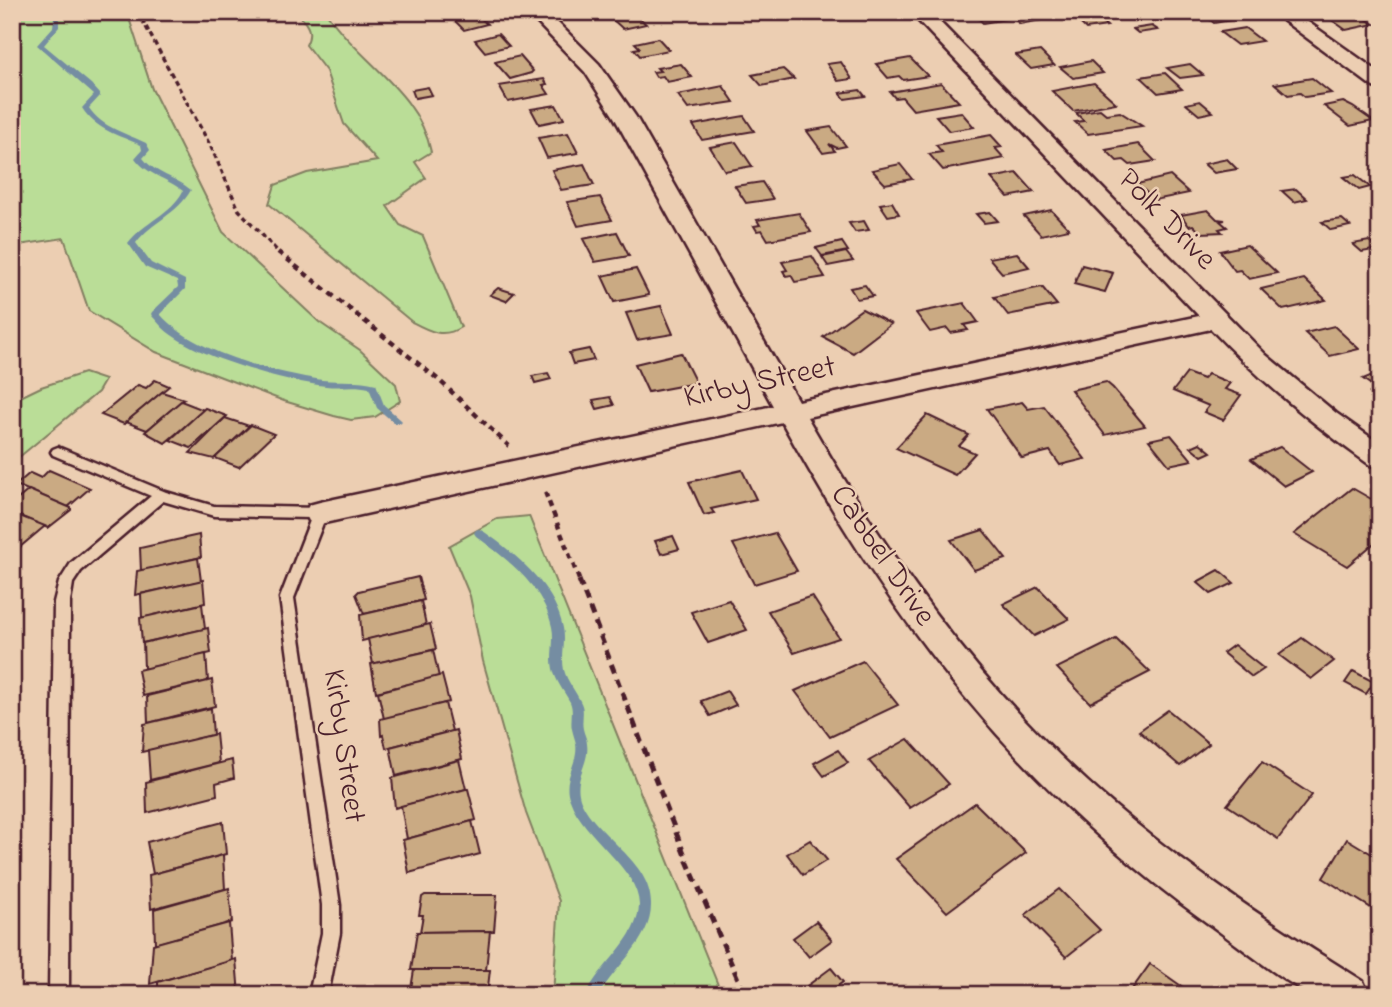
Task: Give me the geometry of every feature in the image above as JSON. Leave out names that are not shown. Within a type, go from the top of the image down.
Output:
[{"type":"street","name":"Cabbel Drive","points":[[536,12],[592,68],[625,117],[793,412],[845,509],[879,561],[950,655],[1019,737],[1076,794],[1160,865],[1257,936],[1349,995]]},
{"type":"street","name":"Polk Drive","points":[[919,12],[1215,320],[1298,398],[1380,458]]},
{"type":"street","points":[[1281,12],[1380,83]]},
{"type":"street","name":"Kirby Street","points":[[320,513],[1215,320]]},
{"type":"lane","name":"Kirby Street","points":[[58,452],[161,495],[214,511],[320,513],[287,598],[331,905],[331,933],[318,995]]},
{"type":"lane","points":[[59,995],[62,602],[66,582],[76,567],[161,495]]},
{"type":"green space","points":[[12,12],[127,12],[152,89],[223,232],[319,322],[360,350],[396,384],[400,401],[375,417],[351,420],[284,401],[156,352],[89,311],[64,238],[12,246]]},
{"type":"green space","points":[[297,12],[326,12],[339,30],[401,94],[424,130],[431,152],[415,162],[426,178],[387,206],[400,225],[423,236],[461,327],[454,331],[436,332],[412,322],[269,204],[275,185],[307,173],[377,161],[344,124],[326,71],[306,45],[309,31]]},
{"type":"green space","points":[[84,373],[105,380],[98,392],[12,463],[12,401],[41,387]]},
{"type":"green space","points":[[529,516],[722,995],[553,995],[559,901],[526,813],[483,661],[470,596],[449,546],[497,519]]},
{"type":"building","points":[[633,12],[646,24],[623,29],[610,17]]},
{"type":"building","points":[[972,12],[999,12],[1006,19],[983,23]]},
{"type":"building","points":[[1033,12],[1042,20],[1020,24],[1011,16]]},
{"type":"building","points":[[1098,12],[1103,17],[1080,20],[1073,14]]},
{"type":"building","points":[[1201,12],[1236,12],[1244,18],[1214,23]]},
{"type":"building","points":[[475,13],[487,24],[464,30],[452,18]]},
{"type":"building","points":[[1356,13],[1374,24],[1346,30],[1329,18]]},
{"type":"building","points":[[1101,21],[1107,26],[1086,29],[1080,23]]},
{"type":"building","points":[[1152,26],[1158,30],[1138,33],[1133,29]]},
{"type":"building","points":[[1245,28],[1262,41],[1237,45],[1220,32]]},
{"type":"building","points":[[498,34],[509,46],[485,52],[475,40]]},
{"type":"building","points":[[658,38],[669,50],[640,56],[634,49],[640,48],[635,43]]},
{"type":"building","points":[[1040,51],[1054,65],[1031,69],[1016,55]]},
{"type":"building","points":[[520,56],[533,71],[531,73],[510,79],[495,62]]},
{"type":"building","points":[[910,58],[928,76],[903,80],[899,76],[888,78],[876,64]]},
{"type":"building","points":[[1091,61],[1103,73],[1073,78],[1060,67]]},
{"type":"building","points":[[841,62],[852,79],[838,81],[827,64]]},
{"type":"building","points":[[681,64],[692,77],[667,82],[663,76],[656,77],[653,72],[660,71],[657,68]]},
{"type":"building","points":[[1190,64],[1203,75],[1180,78],[1167,68]]},
{"type":"building","points":[[783,69],[794,79],[762,86],[752,75]]},
{"type":"building","points":[[1165,73],[1182,89],[1158,93],[1141,77]]},
{"type":"building","points":[[1312,78],[1331,93],[1305,97],[1300,93],[1288,95],[1275,84]]},
{"type":"building","points":[[544,79],[547,84],[543,85],[549,94],[508,102],[499,86]]},
{"type":"building","points":[[941,83],[959,102],[913,110],[902,97],[895,98],[890,92]]},
{"type":"building","points":[[1094,83],[1116,103],[1073,111],[1052,91]]},
{"type":"building","points":[[723,86],[734,102],[688,109],[678,95]]},
{"type":"building","points":[[428,87],[432,95],[415,98],[412,90]]},
{"type":"building","points":[[860,90],[865,96],[845,99],[840,93]]},
{"type":"building","points":[[1200,101],[1213,112],[1199,115],[1186,104]]},
{"type":"building","points":[[1343,102],[1373,121],[1350,126],[1324,106]]},
{"type":"building","points":[[556,105],[564,119],[539,124],[531,109]]},
{"type":"building","points":[[1100,109],[1106,114],[1120,112],[1142,126],[1088,134],[1075,122],[1084,121],[1076,113]]},
{"type":"building","points":[[961,112],[974,127],[949,131],[936,116]]},
{"type":"building","points":[[744,116],[754,131],[702,140],[693,125]]},
{"type":"building","points":[[831,127],[846,146],[837,148],[829,144],[835,151],[823,153],[807,131]]},
{"type":"building","points":[[568,133],[578,153],[547,158],[538,138]]},
{"type":"building","points":[[991,135],[1002,147],[995,148],[1004,158],[943,170],[929,154],[942,152],[936,145]]},
{"type":"building","points":[[736,142],[752,166],[725,171],[710,147]]},
{"type":"building","points":[[1138,144],[1155,161],[1130,165],[1124,160],[1117,161],[1106,150]]},
{"type":"building","points":[[1227,159],[1237,169],[1214,173],[1204,164]]},
{"type":"building","points":[[584,164],[594,185],[561,190],[552,170]]},
{"type":"building","points":[[900,164],[912,179],[885,184],[872,170]]},
{"type":"building","points":[[1017,173],[1034,192],[1008,197],[991,178]]},
{"type":"building","points":[[1355,175],[1370,187],[1359,190],[1343,177]]},
{"type":"building","points":[[1170,176],[1189,193],[1155,200],[1137,184]]},
{"type":"building","points":[[762,182],[773,199],[746,203],[735,186]]},
{"type":"building","points":[[1296,189],[1307,199],[1294,202],[1282,191]]},
{"type":"building","points":[[600,197],[612,220],[578,226],[567,202]]},
{"type":"building","points":[[892,202],[899,214],[888,216],[880,204]]},
{"type":"building","points":[[1051,210],[1069,229],[1041,235],[1024,216]]},
{"type":"building","points":[[1208,210],[1217,219],[1225,220],[1220,221],[1227,227],[1219,229],[1222,232],[1201,233],[1193,225],[1189,226],[1181,215]]},
{"type":"building","points":[[990,212],[998,221],[984,223],[976,214]]},
{"type":"building","points":[[799,213],[811,232],[768,240],[762,230],[757,231],[754,226],[760,225],[757,220]]},
{"type":"building","points":[[1342,219],[1350,226],[1331,230],[1322,222]]},
{"type":"building","points":[[864,221],[869,230],[855,232],[849,223]]},
{"type":"building","points":[[617,232],[629,256],[595,262],[583,239]]},
{"type":"building","points":[[1369,241],[1379,249],[1362,252],[1353,244]]},
{"type":"building","points":[[842,242],[848,251],[822,256],[816,248]]},
{"type":"building","points":[[1247,245],[1277,273],[1249,279],[1240,270],[1235,271],[1220,251]]},
{"type":"building","points":[[846,252],[853,261],[828,266],[822,257]]},
{"type":"building","points":[[1017,253],[1029,267],[1002,273],[989,258]]},
{"type":"building","points":[[812,256],[825,277],[795,282],[791,275],[786,276],[783,271],[787,270],[782,262]]},
{"type":"building","points":[[1082,265],[1113,273],[1105,292],[1074,284]]},
{"type":"building","points":[[636,269],[649,295],[614,302],[602,276]]},
{"type":"building","points":[[1304,279],[1326,300],[1283,310],[1261,289]]},
{"type":"building","points":[[865,285],[873,296],[857,299],[850,288]]},
{"type":"building","points":[[1042,287],[1057,305],[1008,315],[994,297]]},
{"type":"building","points":[[498,288],[514,293],[506,301],[490,295]]},
{"type":"building","points":[[964,303],[978,322],[964,325],[968,330],[951,333],[947,328],[930,332],[916,313]]},
{"type":"building","points":[[661,306],[673,334],[637,340],[626,313]]},
{"type":"building","points":[[862,309],[891,324],[853,353],[823,337]]},
{"type":"building","points":[[1334,326],[1359,349],[1330,356],[1305,333]]},
{"type":"building","points":[[589,349],[594,360],[573,364],[569,353]]},
{"type":"building","points":[[681,353],[696,383],[648,392],[635,364]]},
{"type":"building","points":[[1380,372],[1380,400],[1370,393],[1377,389],[1363,379]]},
{"type":"building","points":[[548,373],[551,379],[535,383],[532,376]]},
{"type":"building","points":[[1187,373],[1203,379],[1208,374],[1230,383],[1225,389],[1241,395],[1223,420],[1204,412],[1209,406],[1173,391]]},
{"type":"building","points":[[155,380],[169,386],[124,424],[101,415],[138,385],[146,388]]},
{"type":"building","points":[[1106,382],[1145,426],[1105,435],[1071,390]]},
{"type":"building","points":[[162,392],[184,399],[147,430],[126,422]]},
{"type":"building","points":[[610,397],[614,405],[597,409],[593,400]]},
{"type":"building","points":[[181,401],[204,410],[165,443],[145,432]]},
{"type":"building","points":[[1022,402],[1028,409],[1044,406],[1085,459],[1060,465],[1050,451],[1022,458],[987,409]]},
{"type":"building","points":[[205,408],[227,416],[191,448],[170,440]]},
{"type":"building","points":[[927,415],[969,435],[959,446],[975,453],[955,475],[896,448]]},
{"type":"building","points":[[225,418],[249,426],[214,459],[190,453]]},
{"type":"building","points":[[251,425],[274,434],[239,467],[215,458]]},
{"type":"building","points":[[1171,435],[1192,460],[1169,465],[1149,440]]},
{"type":"building","points":[[1200,443],[1211,452],[1202,456],[1191,447]]},
{"type":"building","points":[[1280,447],[1312,472],[1284,486],[1251,459]]},
{"type":"building","points":[[49,470],[90,488],[68,507],[16,485],[30,473],[41,478]]},
{"type":"building","points":[[742,470],[756,499],[711,509],[714,513],[704,515],[689,482]]},
{"type":"building","points":[[1352,488],[1380,504],[1380,538],[1347,566],[1294,534]]},
{"type":"building","points":[[29,490],[71,510],[48,528],[12,513],[12,504]]},
{"type":"building","points":[[12,513],[45,526],[20,547],[12,543]]},
{"type":"building","points":[[983,530],[1006,559],[974,570],[951,540]]},
{"type":"building","points":[[775,533],[797,571],[754,584],[733,544]]},
{"type":"building","points":[[199,535],[201,557],[141,571],[140,548]]},
{"type":"building","points":[[673,536],[679,549],[661,554],[655,541]]},
{"type":"building","points":[[198,558],[201,581],[135,595],[137,571]]},
{"type":"building","points":[[1219,570],[1234,583],[1211,594],[1197,582]]},
{"type":"building","points":[[418,577],[424,600],[364,614],[356,594],[359,591]]},
{"type":"building","points":[[203,580],[205,603],[142,618],[141,594]]},
{"type":"building","points":[[1038,587],[1069,619],[1034,636],[1003,604]]},
{"type":"building","points":[[812,596],[839,638],[794,653],[768,611]]},
{"type":"building","points":[[729,600],[747,630],[708,643],[691,612]]},
{"type":"building","points":[[421,601],[426,625],[362,641],[360,615]]},
{"type":"building","points":[[202,604],[205,629],[142,643],[140,618]]},
{"type":"building","points":[[430,624],[436,649],[373,664],[368,639]]},
{"type":"building","points":[[208,628],[211,653],[144,669],[143,643]]},
{"type":"building","points":[[1302,638],[1334,661],[1311,679],[1279,655]]},
{"type":"building","points":[[1116,639],[1150,672],[1090,703],[1057,668]]},
{"type":"building","points":[[1234,645],[1264,669],[1252,677],[1223,653]]},
{"type":"building","points":[[433,650],[439,677],[376,692],[371,664]]},
{"type":"building","points":[[206,654],[208,681],[143,696],[138,670]]},
{"type":"building","points":[[863,661],[898,705],[830,737],[795,691]]},
{"type":"building","points":[[1353,671],[1374,682],[1366,694],[1345,683]]},
{"type":"building","points":[[442,675],[449,702],[384,719],[378,692]]},
{"type":"building","points":[[212,680],[215,706],[148,723],[147,696]]},
{"type":"building","points":[[727,691],[736,705],[710,716],[701,701]]},
{"type":"building","points":[[445,703],[452,731],[386,748],[383,735],[381,736],[380,719]]},
{"type":"building","points":[[211,708],[213,735],[142,752],[144,724]]},
{"type":"building","points":[[1168,710],[1209,744],[1180,766],[1139,731]]},
{"type":"building","points":[[456,730],[462,759],[396,776],[390,747]]},
{"type":"building","points":[[216,734],[219,763],[150,780],[148,750]]},
{"type":"building","points":[[908,739],[949,784],[910,808],[869,761]]},
{"type":"building","points":[[838,750],[848,763],[824,776],[814,763]]},
{"type":"building","points":[[232,760],[234,778],[216,783],[217,795],[147,813],[146,782]]},
{"type":"building","points":[[459,760],[466,789],[395,808],[392,778]]},
{"type":"building","points":[[1262,762],[1312,795],[1278,839],[1227,805]]},
{"type":"building","points":[[468,789],[476,820],[407,839],[401,806]]},
{"type":"building","points":[[975,803],[1026,853],[947,912],[896,859]]},
{"type":"building","points":[[472,821],[480,854],[409,873],[403,840]]},
{"type":"building","points":[[223,822],[226,854],[153,874],[147,842]]},
{"type":"building","points":[[1347,839],[1380,859],[1380,904],[1376,911],[1323,878]]},
{"type":"building","points":[[810,840],[827,860],[803,875],[787,854]]},
{"type":"building","points":[[223,855],[225,889],[151,909],[149,875]]},
{"type":"building","points":[[229,888],[232,922],[155,944],[154,909]]},
{"type":"building","points":[[1059,889],[1100,930],[1066,957],[1025,915]]},
{"type":"building","points":[[497,895],[494,931],[420,932],[423,915],[419,915],[422,897]]},
{"type":"building","points":[[816,921],[832,940],[809,957],[793,938]]},
{"type":"building","points":[[229,923],[232,961],[150,984],[153,944]]},
{"type":"building","points":[[490,931],[486,970],[411,970],[417,932]]},
{"type":"building","points":[[236,959],[239,995],[158,995],[158,982]]},
{"type":"building","points":[[1150,964],[1194,995],[1128,995]]},
{"type":"building","points":[[831,968],[843,982],[825,995],[814,995],[807,986]]},
{"type":"building","points":[[414,970],[490,970],[487,995],[410,995]]},
{"type":"waterway","points":[[51,12],[57,18],[56,27],[40,45],[98,95],[85,108],[90,115],[111,131],[144,144],[146,150],[139,158],[143,164],[187,190],[176,206],[145,229],[132,243],[148,265],[181,280],[182,287],[155,314],[185,340],[232,360],[307,380],[373,386],[380,406],[397,421]]},
{"type":"waterway","points":[[479,533],[527,574],[554,614],[558,629],[559,671],[577,706],[577,728],[582,745],[573,779],[573,793],[583,815],[628,865],[643,891],[645,905],[638,931],[592,995]]}]
